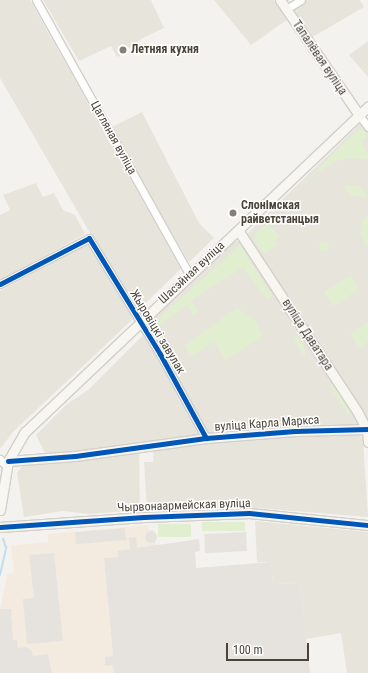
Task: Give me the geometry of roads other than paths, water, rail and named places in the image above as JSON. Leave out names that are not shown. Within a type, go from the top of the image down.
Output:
[{"type":"main road","name":"Тапалёвая вуліца","points":[[280,0],[359,115]]},
{"type":"main road","name":"Шасэйная вуліца","points":[[0,510],[3,462],[36,421],[368,107]]},
{"type":"main road","name":"вуліца Даватара","points":[[238,230],[368,429],[368,442]]},
{"type":"main road","name":"вуліца Карла Маркса","points":[[3,462],[48,458],[206,438],[295,431],[368,429]]},
{"type":"main road","name":"Чырвонаармейская вуліца","points":[[0,527],[144,517],[249,513],[368,525]]},
{"type":"street","name":"Цагляная вуліца","points":[[36,0],[190,275]]},
{"type":"street","points":[[286,9],[301,0]]},
{"type":"street","points":[[359,115],[368,127]]},
{"type":"street","name":"Жыровіцкі завулак","points":[[0,284],[89,238],[192,409],[206,438]]},
{"type":"waterway","points":[[0,575],[6,548],[3,539]]},
{"type":"place","name":"Летняя кухня","points":[[123,50]]},
{"type":"place","name":"Слонімская райветстанцыя","points":[[233,213]]}]
